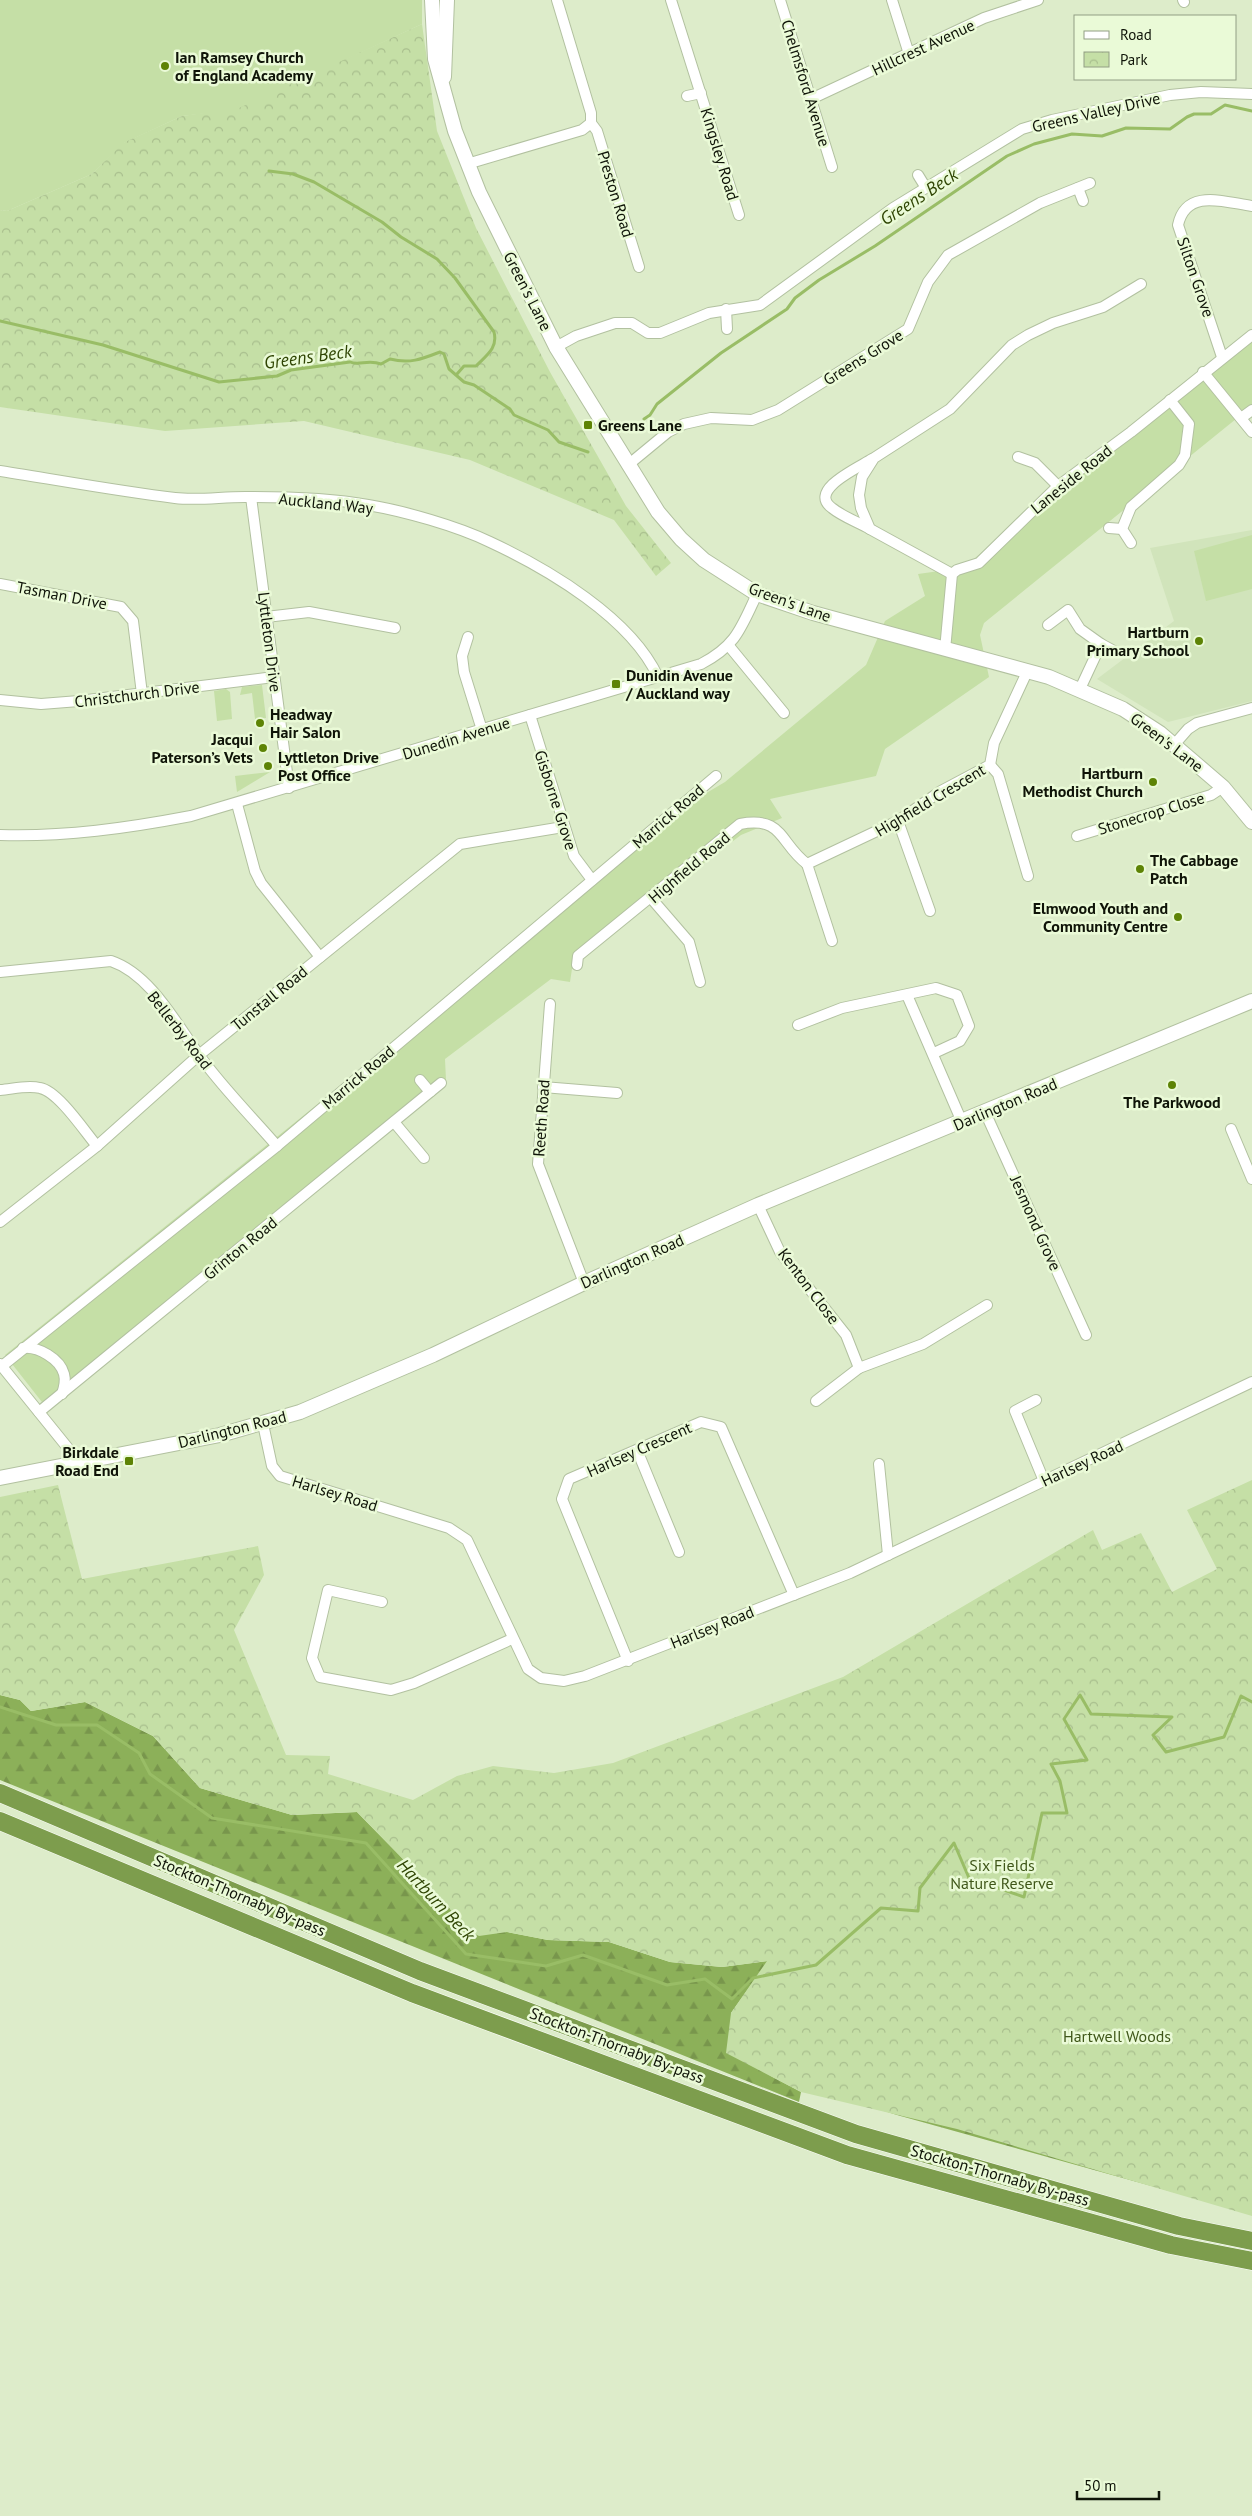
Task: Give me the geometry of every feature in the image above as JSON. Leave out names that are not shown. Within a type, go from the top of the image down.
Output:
[{"type":"highway","name":"Stockton-Thornaby By-pass","points":[[0,1793],[420,1971],[856,2134],[1179,2226],[1252,2241]]},
{"type":"highway","name":"Stockton-Thornaby By-pass","points":[[0,1821],[412,1993],[847,2155],[1171,2245],[1252,2261]]},
{"type":"street","name":"Green's Lane","points":[[432,0],[434,51],[455,131],[467,164],[556,347],[658,512],[681,539],[704,560],[757,594],[814,613],[1050,677],[1122,708],[1174,745],[1223,787],[1252,822]]},
{"type":"street","name":"Green's Lane","points":[[444,86],[447,0]]},
{"type":"street","name":"Preston Road","points":[[557,0],[591,113],[591,123],[597,131],[639,267]]},
{"type":"street","name":"Kingsley Road","points":[[671,0],[739,215]]},
{"type":"street","name":"Chelmsford Avenue","points":[[780,0],[832,167]]},
{"type":"street","points":[[892,0],[909,54]]},
{"type":"street","name":"Hillcrest Avenue","points":[[810,99],[984,18],[1038,0]]},
{"type":"street","name":"Greens Valley Drive","points":[[556,347],[576,336],[615,323],[632,324],[648,333],[660,333],[708,313],[726,309],[750,309],[771,299],[893,208],[1022,129],[1044,122],[1170,95],[1201,92],[1252,94]]},
{"type":"street","name":"Kingsley Road","points":[[687,96],[701,93]]},
{"type":"street","points":[[467,164],[582,130],[591,123]]},
{"type":"street","points":[[918,175],[926,188]]},
{"type":"street","name":"Greens Grove","points":[[628,465],[668,432],[684,424],[711,418],[752,420],[770,415],[894,332],[908,329],[928,282],[948,255],[1040,202],[1090,183]]},
{"type":"street","points":[[1078,188],[1083,201]]},
{"type":"street","name":"Silton Grove","points":[[1222,357],[1178,225],[1180,214],[1189,204],[1204,200],[1252,206]]},
{"type":"street","points":[[945,650],[952,574],[830,507],[826,499],[826,491],[832,483],[950,409],[1012,345],[1053,323],[1103,306],[1141,284]]},
{"type":"street","points":[[726,309],[727,329]]},
{"type":"street","name":"Laneside Road","points":[[952,574],[957,570],[979,563],[1058,486],[1252,335]]},
{"type":"street","points":[[1203,372],[1252,432]]},
{"type":"street","points":[[1122,529],[1131,507],[1179,465],[1185,456],[1189,424],[1170,400]]},
{"type":"street","points":[[1242,418],[1252,410]]},
{"type":"street","points":[[1018,457],[1035,463],[1058,486]]},
{"type":"street","points":[[870,529],[861,508],[859,495],[862,477],[874,458]]},
{"type":"street","name":"Auckland Way","points":[[0,471],[178,498],[251,497],[368,505],[428,520],[489,541],[543,570],[610,617],[650,658],[658,677]]},
{"type":"street","name":"Lyttleton Drive","points":[[251,497],[289,788]]},
{"type":"street","points":[[1109,528],[1122,529]]},
{"type":"street","points":[[1122,529],[1131,543]]},
{"type":"street","name":"Tasman Drive","points":[[0,584],[122,607],[133,621],[142,694]]},
{"type":"street","name":"Dunedin Avenue","points":[[0,835],[68,834],[133,827],[191,816],[237,804],[701,664],[729,646],[744,626],[757,594]]},
{"type":"street","points":[[1048,626],[1068,610],[1080,629],[1114,651]]},
{"type":"street","points":[[266,617],[309,612],[395,628]]},
{"type":"street","points":[[468,637],[462,656],[464,672],[482,730]]},
{"type":"street","points":[[1080,689],[1102,644]]},
{"type":"street","points":[[729,646],[784,713]]},
{"type":"street","name":"Highfield Crescent","points":[[807,864],[898,821],[941,791],[990,765],[994,743],[1027,672]]},
{"type":"street","name":"Christchurch Drive","points":[[0,700],[41,704],[142,694],[274,676]]},
{"type":"street","points":[[1174,745],[1188,729],[1197,723],[1252,708]]},
{"type":"street","name":"Gisborne Grove","points":[[530,715],[563,827],[574,856],[592,880]]},
{"type":"street","points":[[990,765],[998,774],[1028,876]]},
{"type":"street","name":"Marrick Road","points":[[1,1365],[276,1146],[592,880],[713,781]]},
{"type":"street","name":"Stonecrop Close","points":[[1077,836],[1211,795],[1223,787]]},
{"type":"street","points":[[237,804],[255,871],[261,883],[320,957]]},
{"type":"street","name":"Highfield Road","points":[[576,965],[578,956],[740,824],[759,821],[776,829],[799,858],[807,864]]},
{"type":"street","points":[[898,821],[930,911]]},
{"type":"street","name":"Tunstall Road","points":[[0,1222],[97,1146],[199,1055],[460,844],[563,827]]},
{"type":"street","points":[[807,864],[832,941]]},
{"type":"street","points":[[651,898],[689,942],[700,982]]},
{"type":"street","name":"Bellerby Road","points":[[0,972],[111,962],[124,966],[175,1017],[199,1055],[276,1146]]},
{"type":"street","points":[[798,1025],[842,1008],[936,988],[957,995],[969,1026],[960,1041],[934,1054]]},
{"type":"street","points":[[907,995],[962,1122]]},
{"type":"street","name":"Darlington Road","points":[[0,1478],[263,1424],[300,1412],[432,1355],[584,1283],[758,1205],[1252,1001]]},
{"type":"street","name":"Reeth Road","points":[[550,1004],[538,1164],[584,1283]]},
{"type":"street","points":[[420,1080],[430,1092]]},
{"type":"street","name":"Grinton Road","points":[[39,1412],[441,1083]]},
{"type":"street","points":[[0,1090],[30,1087],[42,1088],[54,1095],[97,1146]]},
{"type":"street","points":[[543,1087],[617,1093]]},
{"type":"street","name":"Jesmond Grove","points":[[985,1112],[1086,1335]]},
{"type":"street","points":[[394,1122],[424,1158]]},
{"type":"street","points":[[1231,1129],[1252,1180]]},
{"type":"street","name":"Kenton Close","points":[[758,1205],[780,1252],[846,1335],[859,1368]]},
{"type":"street","points":[[816,1401],[859,1368],[923,1344],[987,1305]]},
{"type":"street","points":[[23,1348],[34,1347],[43,1350],[63,1372],[65,1382],[62,1394]]},
{"type":"street","points":[[1,1365],[80,1463]]},
{"type":"street","name":"Harlsey Road","points":[[263,1424],[272,1466],[280,1476],[449,1528],[467,1540],[512,1639],[528,1669],[541,1678],[564,1681],[628,1661],[794,1595],[888,1555],[1252,1382]]},
{"type":"street","points":[[1036,1400],[1015,1411],[1044,1481]]},
{"type":"street","name":"Harlsey Crescent","points":[[628,1661],[562,1499],[569,1479],[701,1422],[721,1427],[794,1595]]},
{"type":"street","points":[[637,1450],[679,1552]]},
{"type":"street","points":[[879,1464],[888,1555]]},
{"type":"street","points":[[382,1602],[328,1590],[312,1658],[320,1677],[392,1690],[414,1683],[512,1639]]},
{"type":"shaded area","name":"Hartburn Primary School","points":[[1252,530],[1252,701],[1168,722],[1097,679],[1174,621],[1150,548]]},
{"type":"green space","name":"Ian Ramsey Church of England Academy","points":[[0,0],[422,0],[422,24],[235,110],[182,116],[124,143],[92,174],[7,211],[0,210]]},
{"type":"green space","points":[[422,24],[437,131],[476,228],[550,372],[626,506],[671,563],[656,576],[614,520],[470,460],[304,421],[165,431],[0,407],[0,210],[7,211],[92,174],[123,143],[182,116],[239,108]]},
{"type":"green space","points":[[1252,340],[1252,406],[984,623],[980,635],[989,677],[885,749],[876,776],[770,799],[782,818],[741,835],[573,962],[570,982],[551,979],[445,1059],[446,1080],[49,1411],[5,1355],[703,795],[725,782],[866,665],[885,621],[925,596],[918,574],[968,567],[968,564],[1061,485]]},
{"type":"green space","points":[[1252,535],[1252,589],[1206,601],[1194,551]]},
{"type":"green space","points":[[262,685],[266,718],[255,719],[252,693],[240,695],[242,687]]},
{"type":"green space","points":[[226,689],[230,692],[232,719],[217,721],[214,691]]},
{"type":"green space","points":[[270,772],[237,792],[235,776]]},
{"type":"green space","name":"Six Fields Nature Reserve","points":[[1252,1480],[1252,2216],[957,2129],[801,2092],[726,2053],[731,2013],[767,1961],[722,1967],[670,1962],[609,1942],[548,1940],[507,1932],[479,1936],[465,1929],[445,1902],[357,1812],[292,1815],[200,1788],[153,1736],[85,1702],[31,1711],[20,1700],[0,1695],[0,1497],[58,1485],[82,1579],[258,1546],[264,1575],[234,1630],[286,1755],[330,1756],[328,1774],[413,1800],[457,1776],[493,1766],[554,1773],[613,1763],[843,1677],[1093,1530],[1102,1550],[1141,1533],[1172,1592],[1217,1569],[1187,1510]]},
{"type":"green space","points":[[0,1695],[20,1700],[31,1711],[85,1702],[153,1736],[200,1788],[292,1815],[357,1812],[445,1902],[465,1929],[507,1932],[548,1940],[609,1942],[670,1962],[722,1967],[768,1961],[731,2013],[1252,2214],[897,2115],[769,2075],[801,2092],[799,2102],[0,1780]]},
{"type":"waterway","name":"Greens Beck","points":[[644,419],[650,415],[657,404],[721,353],[787,309],[795,298],[819,280],[875,246],[1007,156],[1034,144],[1072,134],[1102,136],[1126,128],[1170,129],[1187,117],[1194,114],[1211,114],[1225,105],[1252,111]]},
{"type":"waterway","points":[[269,171],[293,174],[314,182],[382,222],[401,237],[437,259],[455,278],[494,332],[495,338],[491,351],[476,366],[464,366],[457,374]]},
{"type":"waterway","name":"Greens Beck","points":[[0,321],[103,345],[219,382],[277,376],[291,370],[350,362],[381,364],[390,359],[410,361],[422,359],[440,352],[444,354],[449,369],[464,382],[474,385],[510,409],[514,415],[548,430],[559,442],[588,452]]},
{"type":"waterway","name":"Hartburn Beck","points":[[0,1707],[56,1725],[97,1725],[139,1753],[150,1774],[212,1818],[366,1843],[466,1954],[546,1966],[583,1955],[667,1985],[705,1979],[732,1999],[753,1978],[816,1965],[881,1908],[918,1911],[920,1888],[954,1843],[969,1878],[1024,1897],[1042,1813],[1067,1813],[1060,1781],[1051,1764],[1087,1760],[1064,1719],[1080,1695],[1091,1714],[1172,1717],[1153,1735],[1166,1752],[1224,1737],[1241,1696],[1252,1702]]},
{"type":"place","name":"Ian Ramsey Church of England Academy","points":[[165,66]]},
{"type":"place","name":"Greens Lane","points":[[588,425]]},
{"type":"place","name":"Hartburn Primary School","points":[[1199,641]]},
{"type":"place","name":"Dunidin Avenue / Auckland way","points":[[616,684]]},
{"type":"place","name":"Headway Hair Salon","points":[[260,723]]},
{"type":"place","name":"Jacqui Paterson’s Vets","points":[[263,748]]},
{"type":"place","name":"Lyttleton Drive Post Office","points":[[268,766]]},
{"type":"place","name":"Hartburn Methodist Church","points":[[1153,782]]},
{"type":"place","name":"The Cabbage Patch","points":[[1140,869]]},
{"type":"place","name":"Elmwood Youth and Community Centre","points":[[1178,917]]},
{"type":"place","name":"The Parkwood","points":[[1172,1085]]},
{"type":"place","name":"Birkdale Road End","points":[[129,1461]]},
{"type":"park label","name":"Hartwell Woods","points":[[1117,2036]]}]
